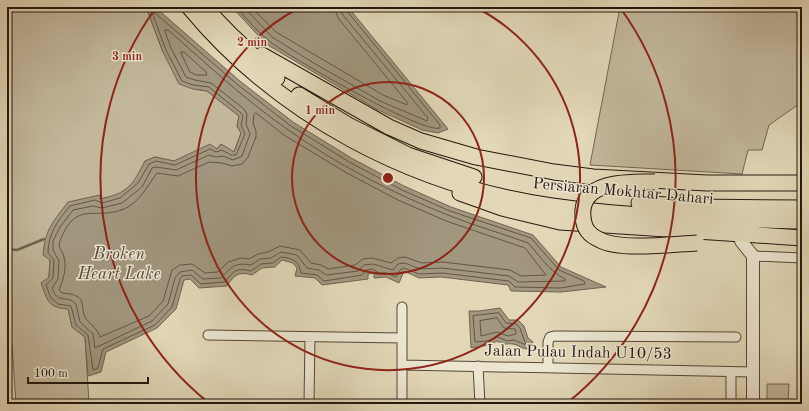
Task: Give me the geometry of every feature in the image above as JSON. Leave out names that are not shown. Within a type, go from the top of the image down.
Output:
[{"type":"main road","name":"Persiaran Mokhtar Dahari","points":[[189,7],[219,41],[243,63],[292,102],[357,143],[426,174],[481,190],[552,206],[709,219],[802,221]]},
{"type":"main road","name":"Persiaran Mokhtar Dahari","points":[[204,7],[262,65],[302,97],[348,125],[375,139],[438,167],[509,188],[566,198],[692,207],[802,208]]},
{"type":"main road","points":[[230,34],[269,60],[334,97],[389,127],[422,141],[476,157],[554,172],[655,182]]},
{"type":"main road","points":[[426,174],[447,188],[474,199],[531,217],[560,222],[802,240]]},
{"type":"main road","points":[[802,183],[616,183],[606,185],[594,191],[586,201],[582,212],[584,227],[590,234],[601,241],[619,245],[802,240]]},
{"type":"street","points":[[741,241],[753,256],[753,404]]},
{"type":"street","points":[[753,256],[802,258]]},
{"type":"street","points":[[402,307],[402,404]]},
{"type":"street","points":[[208,335],[402,338]]},
{"type":"street","points":[[548,368],[548,342],[550,337],[554,336],[736,338]]},
{"type":"street","points":[[309,404],[310,337]]},
{"type":"street","name":"Jalan Pulau Indah U10/53","points":[[402,365],[753,372]]},
{"type":"street","points":[[478,366],[480,404]]},
{"type":"street","points":[[731,372],[731,404]]},
{"type":"shaded area","points":[[7,7],[146,7],[163,52],[193,89],[207,91],[239,116],[237,126],[241,133],[234,152],[221,144],[217,149],[187,156],[174,161],[155,157],[145,161],[135,181],[119,195],[100,199],[100,196],[50,260],[49,277],[68,308],[72,327],[85,337],[89,404],[16,404],[12,344],[7,344]]},
{"type":"shaded area","points":[[620,7],[802,7],[802,102],[769,125],[762,150],[748,150],[742,174],[590,165]]},
{"type":"shaded area","points":[[767,384],[789,384],[788,404],[767,404]]},
{"type":"water","name":"Broken Heart Lake","points":[[146,7],[155,7],[241,82],[293,122],[353,159],[404,186],[451,207],[533,235],[561,267],[606,287],[561,292],[511,291],[508,285],[441,277],[419,278],[404,271],[399,283],[386,277],[374,278],[374,273],[368,274],[368,279],[322,285],[315,278],[295,276],[297,268],[293,263],[282,260],[275,267],[262,268],[252,275],[244,273],[237,275],[227,286],[199,288],[190,279],[184,280],[176,309],[157,328],[106,352],[101,372],[88,376],[85,337],[72,327],[68,309],[56,307],[49,302],[41,283],[49,277],[50,260],[43,255],[48,232],[54,221],[68,202],[100,195],[100,199],[123,191],[136,177],[145,161],[155,157],[174,161],[210,144],[217,149],[221,144],[234,152],[241,133],[237,126],[239,116],[207,91],[193,89],[179,84],[163,52]]},
{"type":"water","points":[[232,7],[348,7],[448,129],[438,133],[422,130],[376,109],[266,44]]},
{"type":"water","points":[[500,308],[509,320],[518,320],[524,326],[528,338],[533,342],[529,349],[513,344],[504,344],[497,341],[489,345],[471,348],[469,311]]},
{"type":"waterway","points":[[7,249],[17,250],[44,239]]}]
